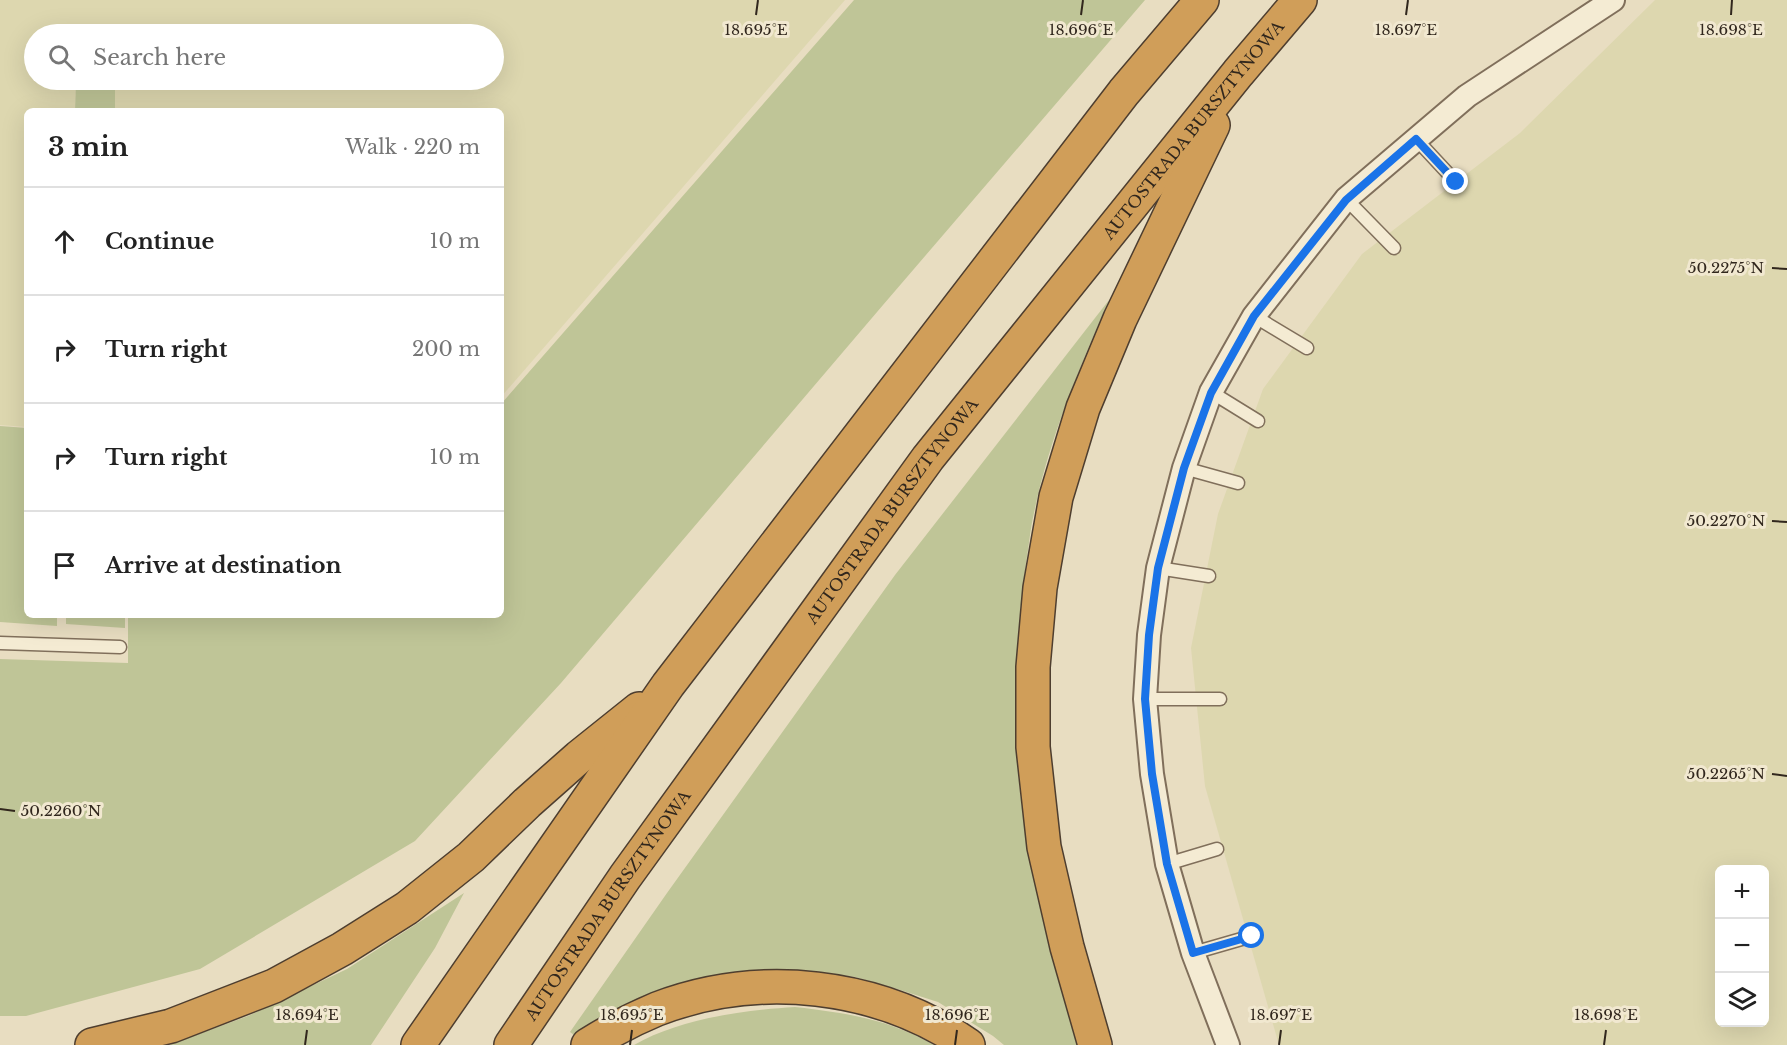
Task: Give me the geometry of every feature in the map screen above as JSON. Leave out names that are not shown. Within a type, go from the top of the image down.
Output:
[{"type":"highway","points":[[418,1045],[668,685],[1124,92],[1202,0]]},
{"type":"highway","name":"AUTOSTRADA BURSZTYNOWA","points":[[511,1045],[625,877],[928,458],[1238,73],[1300,0]]},
{"type":"highway","points":[[1095,1045],[1067,947],[1044,847],[1034,747],[1033,667],[1040,588],[1056,497],[1083,408],[1120,319],[1238,73]]},
{"type":"highway","points":[[92,1045],[182,1022],[274,986],[342,949],[406,908],[471,857],[579,757],[668,685]]},
{"type":"highway","points":[[588,1045],[617,1027],[658,1009],[696,997],[736,989],[773,987],[809,988],[845,993],[881,1002],[944,1029],[968,1045]]},
{"type":"street","points":[[1228,1045],[1193,953],[1167,864],[1152,774],[1145,699],[1149,635],[1158,568],[1184,468],[1211,393],[1254,316],[1346,200],[1467,96],[1613,0]]},
{"type":"lane","points":[[1416,139],[1456,182]]},
{"type":"lane","points":[[1346,200],[1394,248]]},
{"type":"lane","points":[[1254,316],[1306,348]]},
{"type":"lane","points":[[1211,393],[1258,421]]},
{"type":"lane","points":[[1184,468],[1238,483]]},
{"type":"lane","points":[[1158,568],[1209,576]]},
{"type":"lane","points":[[0,643],[120,647]]},
{"type":"lane","points":[[1145,699],[1220,699]]},
{"type":"lane","points":[[1167,864],[1216,849]]},
{"type":"lane","points":[[1193,953],[1252,936]]},
{"type":"shaded area","points":[[0,0],[845,0],[504,394],[504,108],[115,108],[115,90],[504,90],[504,24],[24,24],[24,90],[76,90],[75,108],[24,108],[24,427],[0,425]]},
{"type":"shaded area","points":[[1655,0],[1787,0],[1787,1045],[1279,1045],[1205,786],[1191,648],[1218,514],[1263,389],[1362,254],[1520,133]]},
{"type":"green space","points":[[854,0],[1145,0],[561,683],[415,841],[200,969],[26,1016],[0,1016],[0,659],[128,663],[128,618],[504,618],[504,401]]},
{"type":"green space","points":[[76,90],[115,90],[115,108],[75,108]]},
{"type":"green space","points":[[1109,300],[1056,431],[1040,485],[1026,563],[1017,662],[1016,730],[1025,829],[1041,911],[1077,1045],[1004,1045],[938,1002],[855,977],[815,971],[774,970],[742,973],[611,1014],[574,1035],[570,1032],[895,575]]},
{"type":"green space","points":[[0,426],[24,428],[24,618],[57,618],[57,626],[0,622]]},
{"type":"green space","points":[[66,618],[125,618],[125,628],[66,624]]},
{"type":"green space","points":[[464,893],[435,948],[371,1045],[169,1045],[248,1016],[347,969]]},
{"type":"green space","points":[[795,1007],[884,1023],[934,1045],[634,1045],[671,1029],[712,1017]]},
{"type":"route","points":[[1252,936],[1193,953],[1167,864],[1152,774],[1145,699],[1149,635],[1158,568],[1184,468],[1211,393],[1254,316],[1346,200],[1416,139],[1456,182]]}]
